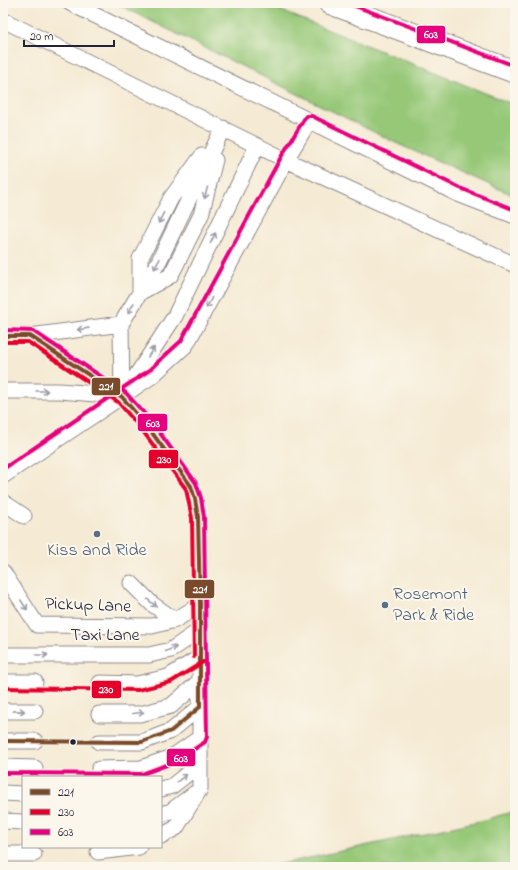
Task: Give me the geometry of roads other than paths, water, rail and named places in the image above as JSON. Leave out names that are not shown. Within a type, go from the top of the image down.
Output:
[{"type":"highway","points":[[330,3],[515,72]]},
{"type":"lane","points":[[70,3],[458,194],[515,216]]},
{"type":"lane","points":[[3,20],[286,160],[515,265]]},
{"type":"lane","points":[[3,476],[152,376],[186,346],[286,160],[309,121]]},
{"type":"lane","points":[[122,397],[121,324],[140,292],[140,259],[171,198],[223,128]]},
{"type":"lane","points":[[140,292],[170,276],[174,269],[201,215],[223,128]]},
{"type":"lane","points":[[122,397],[175,316],[257,146]]},
{"type":"lane","points":[[3,336],[30,336],[121,324]]},
{"type":"lane","points":[[30,336],[122,397],[147,426],[191,486],[195,499],[198,517],[200,605],[200,789],[176,828],[162,835]]},
{"type":"lane","points":[[3,391],[60,391],[122,397]]},
{"type":"lane","points":[[3,502],[24,516]]},
{"type":"lane","name":"Pickup Lane","points":[[3,572],[37,625],[152,626],[175,620]]},
{"type":"lane","points":[[131,583],[152,604],[175,620],[200,605]]},
{"type":"lane","name":"Taxi Lane","points":[[3,655],[149,655],[171,650],[200,630]]},
{"type":"lane","points":[[100,683],[137,684],[168,677],[200,657]]},
{"type":"lane","points":[[99,714],[140,714],[171,706],[200,681]]},
{"type":"lane","points":[[3,682],[35,682]]},
{"type":"lane","points":[[99,742],[142,742],[171,731],[200,706]]},
{"type":"lane","points":[[3,711],[35,711]]},
{"type":"lane","points":[[99,768],[141,768],[172,757],[201,737]]},
{"type":"lane","points":[[3,741],[35,741]]},
{"type":"lane","points":[[162,789],[172,786],[200,764]]},
{"type":"lane","points":[[3,767],[35,768]]},
{"type":"lane","points":[[162,814],[171,811],[200,789]]},
{"type":"lane","points":[[3,794],[22,794]]},
{"type":"lane","points":[[3,821],[22,822]]},
{"type":"lane","points":[[98,852],[131,848]]},
{"type":"lane","points":[[3,854],[34,854]]},
{"type":"place","name":"Kiss and Ride","points":[[97,534]]},
{"type":"place","name":"Rosemont Park & Ride","points":[[385,605]]}]
